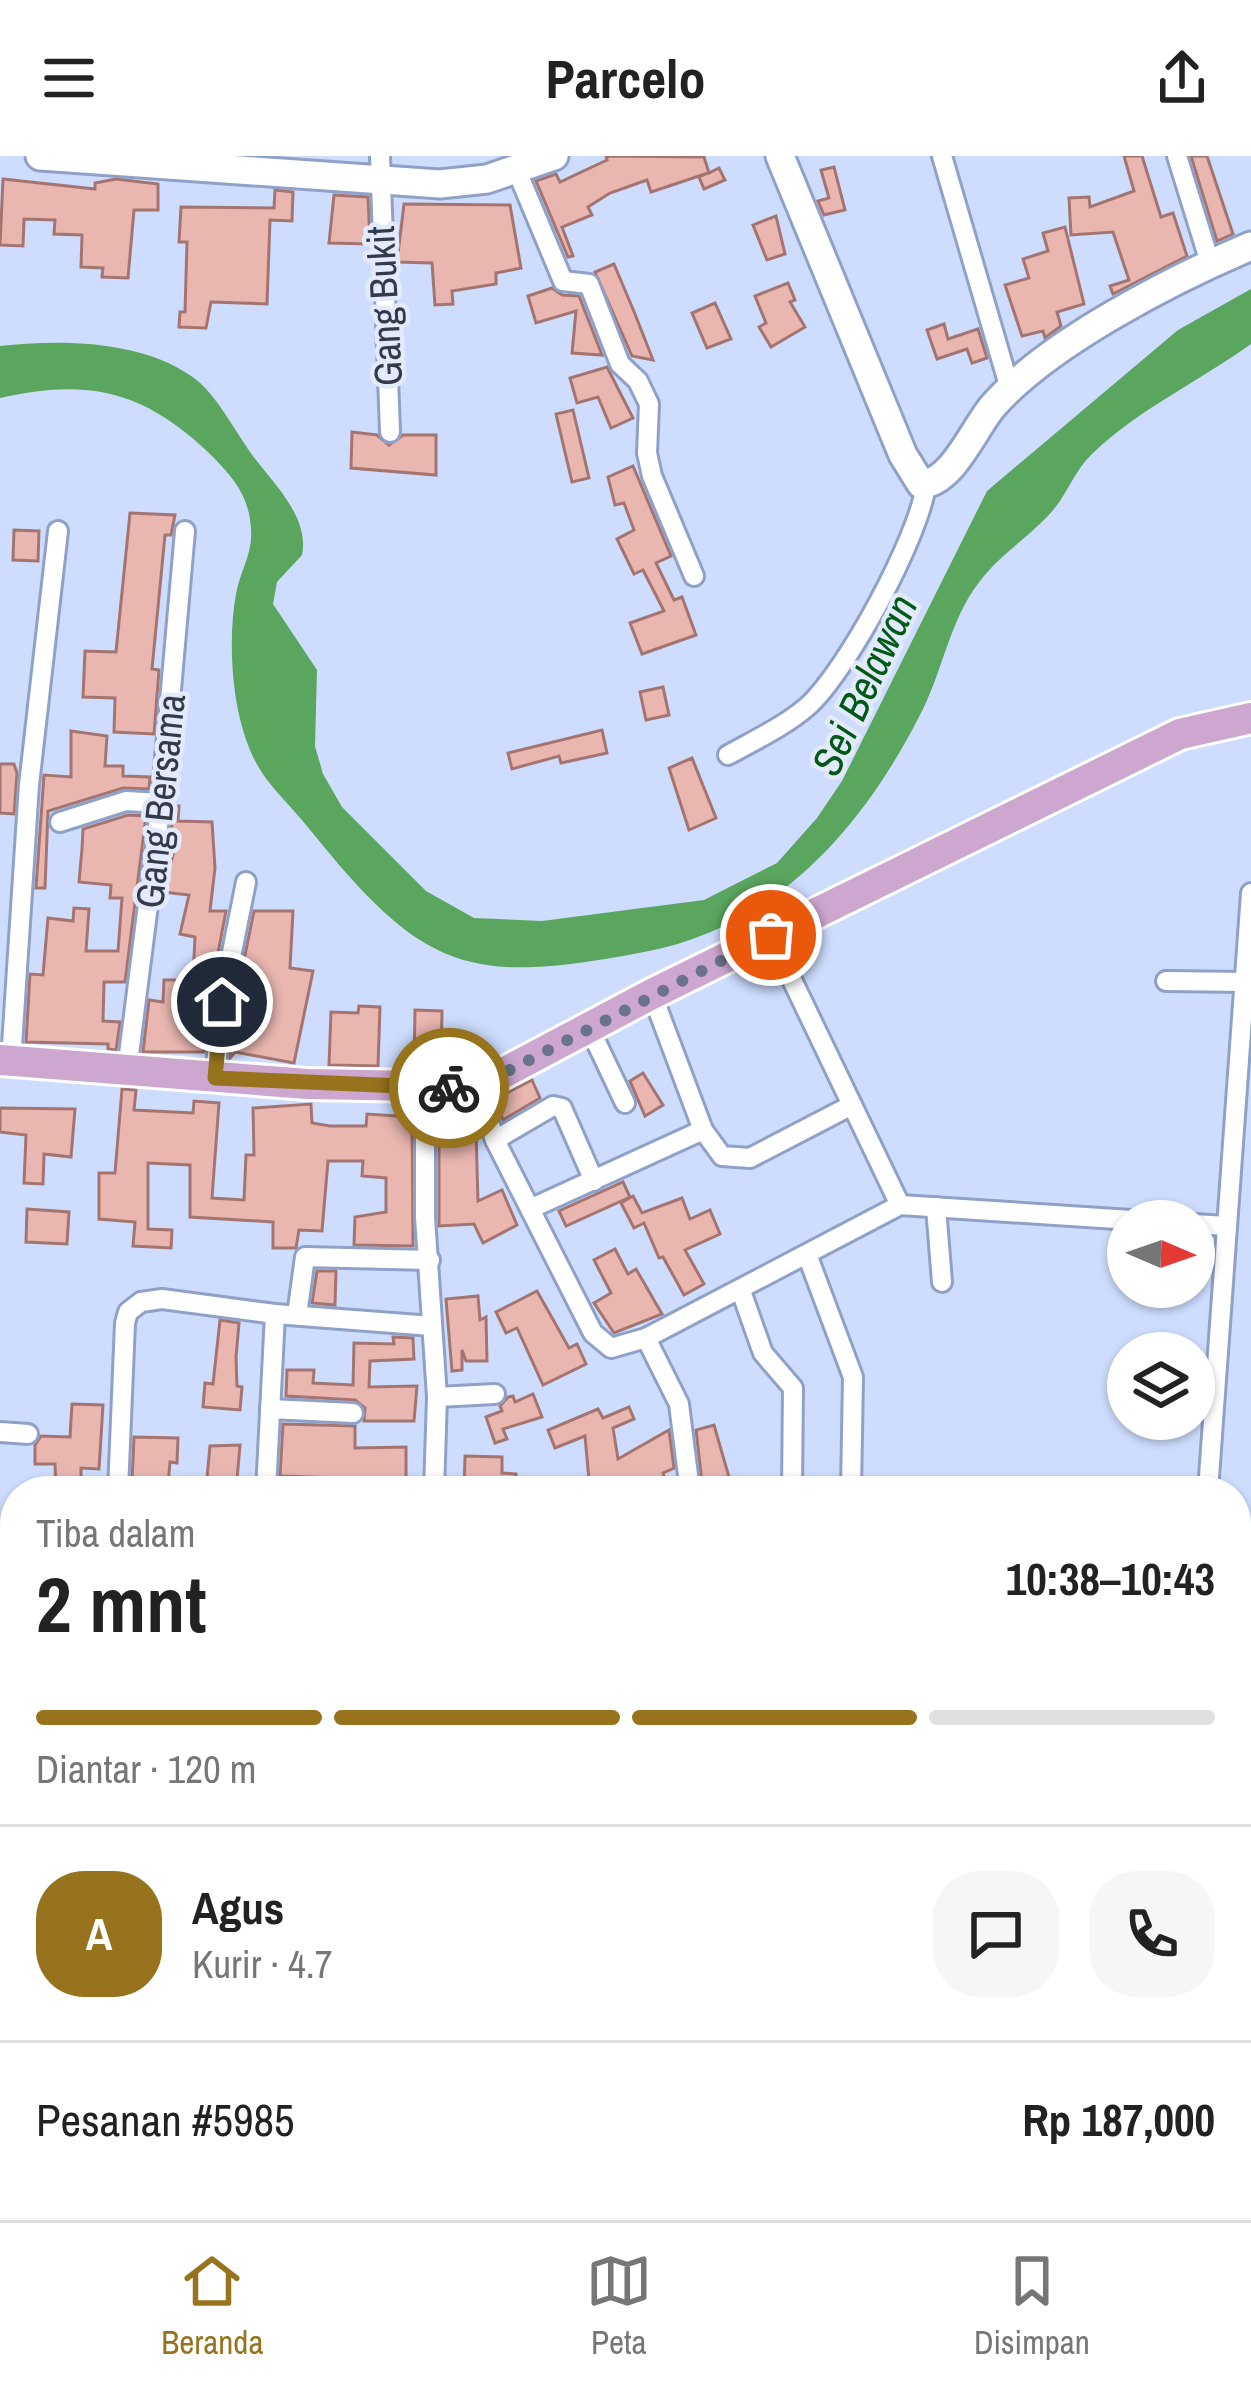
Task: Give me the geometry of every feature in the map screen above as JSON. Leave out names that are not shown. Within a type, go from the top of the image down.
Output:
[{"type":"main road","points":[[6,1060],[215,1078],[477,1087],[652,994],[1180,734],[1251,718]]},
{"type":"street","points":[[40,156],[379,168],[440,184],[517,171],[554,156]]},
{"type":"street","points":[[780,156],[903,455],[914,479],[926,484],[940,478],[1010,389],[1050,353],[1251,246]]},
{"type":"street","points":[[942,156],[1010,389]]},
{"type":"street","points":[[1177,156],[1210,266]]},
{"type":"street","name":"Gang Bukit","points":[[379,168],[390,432]]},
{"type":"street","points":[[517,171],[562,281],[590,284],[620,364],[638,381],[649,404],[647,452],[652,476],[694,576]]},
{"type":"street","points":[[728,755],[812,703],[831,677],[914,533],[926,484]]},
{"type":"street","points":[[6,1060],[29,784],[58,531]]},
{"type":"street","name":"Gang Bersama","points":[[127,1070],[161,803],[185,531]]},
{"type":"street","points":[[59,822],[126,801],[161,803]]},
{"type":"street","points":[[215,1078],[222,1002],[246,882]]},
{"type":"street","points":[[1209,1476],[1251,893]]},
{"type":"street","points":[[771,935],[899,1204]]},
{"type":"street","points":[[1166,981],[1247,973]]},
{"type":"street","points":[[652,994],[703,1130],[722,1156],[741,1160],[852,1105]]},
{"type":"street","points":[[589,1027],[626,1103]]},
{"type":"street","points":[[477,1087],[495,1140],[593,1333],[611,1348],[646,1338],[741,1291],[899,1204],[1107,1218]]},
{"type":"street","points":[[425,1088],[424,1217],[436,1397],[434,1476]]},
{"type":"street","points":[[495,1140],[553,1106],[562,1108],[594,1180]]},
{"type":"street","points":[[532,1208],[703,1130]]},
{"type":"street","points":[[936,1207],[942,1282]]},
{"type":"street","points":[[1215,1225],[1227,1226]]},
{"type":"street","points":[[297,1315],[304,1257],[430,1260]]},
{"type":"street","points":[[808,1257],[853,1377],[851,1476]]},
{"type":"street","points":[[741,1291],[763,1353],[793,1388],[792,1476]]},
{"type":"street","points":[[119,1476],[128,1312],[141,1302],[162,1298],[275,1315],[432,1326]]},
{"type":"street","points":[[267,1476],[275,1315]]},
{"type":"street","points":[[646,1338],[679,1404],[688,1476]]},
{"type":"street","points":[[436,1397],[495,1394]]},
{"type":"street","points":[[270,1409],[353,1413]]},
{"type":"street","points":[[0,1432],[28,1434]]},
{"type":"shaded area","name":"Sei Belawan","points":[[1251,289],[1251,344],[1110,438],[1086,460],[1046,518],[984,576],[956,623],[924,707],[901,750],[846,829],[813,864],[737,920],[692,939],[644,952],[534,967],[491,966],[454,957],[420,940],[351,878],[260,769],[240,719],[232,657],[234,609],[250,546],[250,517],[239,488],[219,463],[162,416],[114,395],[62,389],[0,398],[0,346],[24,344],[77,343],[130,350],[179,368],[199,382],[297,518],[302,555],[277,582],[273,604],[317,670],[315,746],[323,774],[342,807],[426,891],[474,918],[542,921],[704,900],[777,863],[842,781],[987,491],[1178,330]]},
{"type":"building","points":[[606,156],[704,157],[709,173],[719,168],[725,180],[704,189],[699,177],[708,173],[651,192],[647,180],[610,193],[588,207],[592,215],[562,227],[573,256],[568,257],[536,181],[556,174],[560,182],[607,160]]},
{"type":"building","points":[[1124,156],[1142,156],[1161,217],[1173,213],[1187,256],[1113,294],[1110,286],[1129,280],[1113,232],[1071,235],[1069,198],[1089,197],[1090,207],[1134,191]]},
{"type":"building","points":[[1191,156],[1207,156],[1233,234],[1217,241]]},
{"type":"building","points":[[834,167],[845,210],[824,215],[818,201],[829,198],[821,170]]},
{"type":"building","points":[[3,179],[95,189],[95,183],[116,179],[158,184],[158,210],[134,210],[128,278],[102,277],[103,268],[81,267],[82,235],[54,234],[55,220],[24,219],[23,246],[0,245]]},
{"type":"building","points":[[275,190],[293,192],[292,221],[270,220],[267,304],[211,302],[206,328],[179,327],[180,312],[185,312],[187,242],[179,242],[181,207],[274,208]]},
{"type":"building","points":[[334,195],[368,197],[370,244],[329,243]]},
{"type":"building","points":[[404,204],[510,205],[521,268],[496,273],[496,284],[452,291],[453,304],[435,305],[432,263],[397,262]]},
{"type":"building","points":[[776,216],[785,254],[767,260],[753,225]]},
{"type":"building","points":[[1065,227],[1084,304],[1057,312],[1061,326],[1045,338],[1043,331],[1022,336],[1005,285],[1029,278],[1023,259],[1048,251],[1043,233]]},
{"type":"building","points":[[614,264],[653,360],[632,356],[595,272]]},
{"type":"building","points":[[788,283],[795,300],[790,302],[805,327],[771,347],[759,327],[766,323],[755,296]]},
{"type":"building","points":[[552,288],[562,295],[579,296],[602,355],[572,353],[576,311],[536,323],[528,296]]},
{"type":"building","points":[[715,303],[731,339],[707,348],[692,313]]},
{"type":"building","points":[[944,324],[948,339],[978,329],[987,358],[972,363],[967,349],[937,359],[927,330]]},
{"type":"building","points":[[607,367],[633,418],[611,428],[598,397],[577,403],[570,378]]},
{"type":"building","points":[[573,410],[589,478],[572,482],[556,414]]},
{"type":"building","points":[[352,432],[377,435],[389,445],[403,435],[436,435],[436,475],[351,468]]},
{"type":"building","points":[[633,466],[671,556],[656,563],[674,600],[682,597],[696,635],[642,654],[630,623],[664,611],[643,570],[634,574],[617,539],[634,530],[624,503],[615,505],[608,477]]},
{"type":"building","points":[[130,513],[175,515],[171,535],[165,535],[152,669],[159,670],[154,734],[114,732],[115,698],[83,697],[85,651],[116,652]]},
{"type":"building","points":[[14,530],[39,531],[38,561],[13,560]]},
{"type":"building","points":[[663,687],[669,715],[646,720],[640,692]]},
{"type":"building","points":[[602,730],[607,753],[561,763],[559,756],[512,769],[508,753]]},
{"type":"building","points":[[71,731],[107,736],[105,766],[123,766],[123,776],[150,777],[149,789],[123,788],[48,811],[45,888],[36,888],[44,775],[71,777]]},
{"type":"building","points":[[692,758],[716,818],[689,830],[669,768]]},
{"type":"building","points":[[0,764],[14,764],[17,773],[14,814],[0,813]]},
{"type":"building","points":[[174,806],[179,806],[178,821],[212,822],[215,868],[210,911],[226,911],[213,979],[193,978],[195,937],[180,934],[189,895],[163,892],[177,840],[170,840]]},
{"type":"building","points":[[128,815],[146,816],[125,982],[104,982],[103,1021],[120,1022],[116,1050],[108,1049],[108,1044],[26,1042],[30,974],[43,975],[48,918],[73,921],[74,908],[89,909],[86,951],[118,951],[122,898],[110,898],[111,885],[79,882],[83,829]]},
{"type":"building","points":[[254,911],[293,911],[290,968],[313,971],[294,1063],[235,1052],[230,1058],[235,1004]]},
{"type":"building","points":[[164,980],[190,980],[190,1014],[207,1015],[204,1052],[143,1052],[149,1000],[163,1002]]},
{"type":"building","points":[[359,1006],[380,1007],[378,1066],[329,1065],[331,1012],[358,1013]]},
{"type":"building","points":[[415,1010],[442,1011],[441,1067],[414,1066]]},
{"type":"building","points":[[643,1073],[663,1105],[645,1116],[630,1081]]},
{"type":"building","points":[[532,1080],[540,1098],[503,1120],[495,1099]]},
{"type":"building","points":[[122,1089],[136,1090],[134,1110],[193,1113],[194,1101],[219,1103],[212,1198],[244,1200],[246,1155],[254,1155],[253,1108],[311,1104],[312,1123],[330,1126],[366,1126],[367,1114],[412,1117],[413,1246],[354,1245],[355,1217],[386,1212],[386,1178],[362,1176],[363,1161],[328,1161],[322,1231],[299,1230],[296,1248],[273,1248],[273,1222],[190,1217],[190,1165],[148,1163],[148,1229],[172,1230],[171,1248],[133,1246],[135,1222],[99,1219],[99,1173],[115,1173]]},
{"type":"building","points":[[454,1106],[468,1106],[468,1132],[476,1132],[478,1201],[502,1190],[517,1225],[483,1243],[474,1224],[439,1226],[439,1115],[454,1116]]},
{"type":"building","points":[[0,1108],[75,1109],[71,1157],[44,1154],[43,1184],[24,1183],[26,1135],[0,1132]]},
{"type":"building","points":[[623,1182],[630,1197],[566,1226],[559,1211]]},
{"type":"building","points":[[633,1196],[642,1213],[682,1198],[690,1219],[710,1210],[720,1234],[685,1250],[704,1284],[684,1295],[663,1257],[659,1258],[644,1223],[634,1228],[621,1203]]},
{"type":"building","points":[[27,1209],[69,1212],[67,1244],[26,1242]]},
{"type":"building","points":[[615,1249],[628,1274],[636,1269],[662,1314],[614,1333],[594,1303],[611,1293],[594,1260]]},
{"type":"building","points":[[317,1271],[336,1271],[335,1305],[312,1303]]},
{"type":"building","points":[[537,1291],[569,1348],[577,1344],[586,1364],[543,1385],[517,1328],[506,1333],[496,1312]]},
{"type":"building","points":[[478,1296],[480,1320],[486,1317],[487,1361],[466,1361],[462,1350],[462,1370],[452,1371],[446,1299]]},
{"type":"building","points":[[220,1320],[239,1323],[240,1410],[203,1407],[205,1383],[213,1384]]},
{"type":"building","points":[[393,1337],[413,1338],[414,1359],[370,1361],[369,1387],[417,1386],[414,1421],[364,1421],[365,1408],[355,1400],[286,1396],[287,1370],[314,1370],[313,1383],[353,1385],[354,1343],[394,1344]]},
{"type":"building","points":[[533,1394],[542,1417],[503,1429],[507,1439],[495,1443],[486,1417],[502,1411],[500,1406],[508,1397],[513,1396],[515,1402]]},
{"type":"building","points":[[72,1404],[103,1405],[99,1469],[81,1468],[81,1476],[55,1476],[55,1464],[35,1464],[35,1445],[41,1436],[70,1437]]},
{"type":"building","points":[[629,1407],[634,1419],[613,1428],[618,1459],[669,1430],[674,1468],[664,1476],[589,1476],[585,1436],[555,1448],[548,1430],[598,1409],[603,1418]]},
{"type":"building","points":[[283,1424],[355,1426],[355,1448],[406,1447],[406,1476],[280,1476]]},
{"type":"building","points":[[714,1425],[729,1476],[701,1476],[696,1430]]},
{"type":"building","points":[[134,1437],[178,1438],[177,1463],[170,1462],[169,1476],[132,1476]]},
{"type":"building","points":[[240,1445],[237,1476],[207,1476],[210,1446]]},
{"type":"building","points":[[465,1456],[502,1457],[502,1473],[516,1474],[516,1476],[464,1476]]},
{"type":"way so far","points":[[449,1088],[477,1087],[771,935]]},
{"type":"route","points":[[222,1002],[215,1078],[449,1088]]}]
